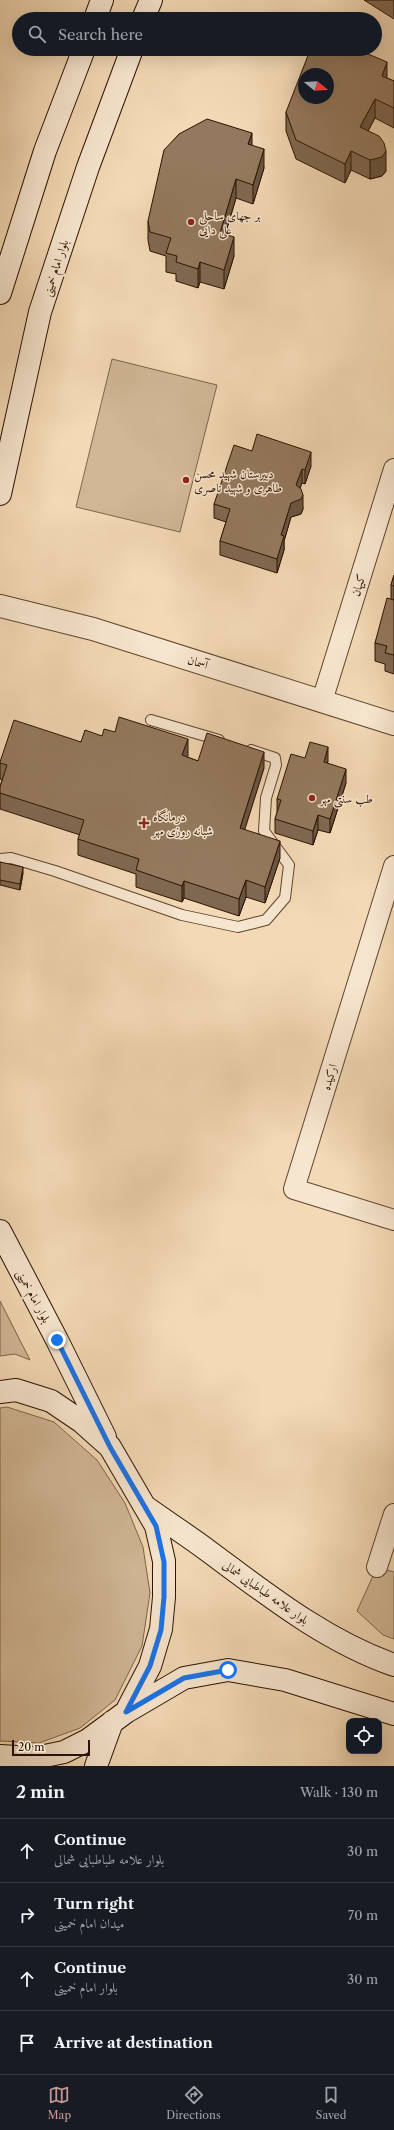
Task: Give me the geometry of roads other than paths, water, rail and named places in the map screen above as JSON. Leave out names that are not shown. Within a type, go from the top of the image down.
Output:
[{"type":"main road","points":[[98,12],[102,0]]},
{"type":"main road","points":[[146,12],[151,0]]},
{"type":"main road","points":[[0,293],[45,151],[81,56]]},
{"type":"main road","name":"بلوار امام خمینی","points":[[0,494],[40,312],[88,167],[129,56]]},
{"type":"main road","name":"آسمان","points":[[0,606],[93,629],[394,724]]},
{"type":"main road","name":"بلوار امام خمینی","points":[[0,1231],[57,1340],[110,1447]]},
{"type":"main road","points":[[0,1392],[16,1390],[51,1401],[82,1422],[110,1447],[146,1507],[158,1533],[164,1562],[164,1597],[161,1630],[150,1666],[119,1717],[96,1766]]},
{"type":"main road","name":"بلوار علامه طباطبایی شمالی","points":[[146,1507],[210,1551],[270,1597],[344,1644],[394,1665]]},
{"type":"main road","points":[[0,1756],[35,1758],[64,1752],[88,1740],[119,1717],[184,1678],[228,1670],[285,1680],[394,1714]]},
{"type":"street","name":"کیهان","points":[[322,701],[394,469]]},
{"type":"street","name":"ارکیده","points":[[394,866],[294,1188],[394,1220]]},
{"type":"street","points":[[377,1567],[394,1514]]},
{"type":"lane","points":[[0,859],[11,858],[182,915],[238,927],[266,920],[285,898],[289,866],[264,831],[266,798],[276,765],[275,758],[151,720]]},
{"type":"place","name":"بر جهای ساحلی علی دایی","points":[[191,222]]},
{"type":"place","name":"دبیرستان شهید محسن طاهری و شهید ناصری","points":[[186,480]]},
{"type":"place","name":"طب سنتی مهر","points":[[312,798]]},
{"type":"place","name":"درمانگاه شبانه روزی مهر","points":[[144,823]]}]
